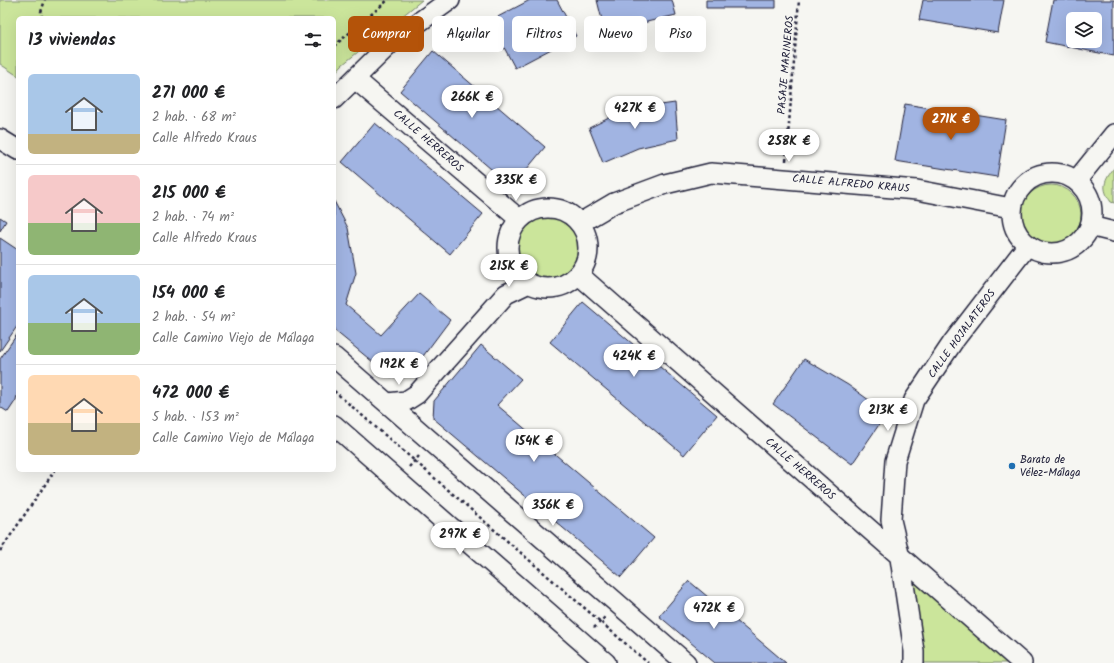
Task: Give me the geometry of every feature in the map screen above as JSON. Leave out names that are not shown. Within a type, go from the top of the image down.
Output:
[{"type":"street","points":[[336,97],[394,40],[450,0]]},
{"type":"street","name":"CALLE HERREROS","points":[[355,79],[519,220]]},
{"type":"street","points":[[1076,181],[1114,134]]},
{"type":"street","points":[[0,139],[16,149]]},
{"type":"street","name":"CALLE ALFREDO KRAUS","points":[[580,223],[614,203],[665,184],[711,173],[917,190],[1011,208]]},
{"type":"street","points":[[1044,173],[1061,173],[1076,181],[1087,193],[1092,209],[1090,226],[1083,239],[1071,249],[1057,254],[1041,253],[1027,246],[1018,236],[1012,222],[1011,208],[1017,192],[1028,180],[1044,173]]},
{"type":"street","points":[[543,208],[557,208],[570,214],[580,223],[586,235],[588,249],[585,262],[578,274],[568,283],[555,287],[542,288],[529,283],[520,277],[514,269],[508,256],[508,243],[512,230],[519,220],[530,211],[543,208]]},
{"type":"street","points":[[1090,226],[1114,232]]},
{"type":"street","name":"CALLE HOJALATEROS","points":[[914,663],[914,651],[900,558],[891,520],[895,461],[914,400],[953,342],[1027,246]]},
{"type":"street","points":[[506,294],[514,269]]},
{"type":"street","name":"CALLE HERREROS","points":[[578,274],[900,558],[1022,663]]},
{"type":"street","points":[[388,403],[406,401],[417,394],[506,294],[529,283]]},
{"type":"street","points":[[336,359],[686,663]]},
{"type":"street","points":[[417,394],[415,409],[417,421],[428,438]]},
{"type":"street","points":[[336,427],[606,663]]},
{"type":"path","points":[[42,16],[45,0]]},
{"type":"path","points":[[336,44],[388,0]]},
{"type":"path","name":"PASAJE MARINEROS","points":[[785,178],[799,0]]},
{"type":"path","points":[[336,393],[648,663]]},
{"type":"path","points":[[398,481],[415,460],[428,438]]},
{"type":"path","points":[[0,551],[54,472]]},
{"type":"green space","points":[[0,0],[422,0],[402,16],[348,16],[348,52],[358,52],[336,72],[336,16],[16,16],[16,75],[0,64]]},
{"type":"green space","points":[[1114,168],[1114,203],[1111,202],[1106,193],[1105,185]]},
{"type":"green space","points":[[1051,185],[1068,190],[1076,198],[1081,215],[1076,232],[1068,240],[1051,245],[1034,240],[1026,232],[1021,215],[1026,198],[1034,190]]},
{"type":"green space","points":[[541,216],[553,216],[569,225],[576,235],[578,247],[576,259],[569,269],[553,278],[541,278],[530,273],[521,264],[516,253],[516,241],[521,230],[530,221]]},
{"type":"green space","points":[[908,576],[1014,663],[918,663]]},
{"type":"building","points":[[530,0],[557,0],[565,16],[512,16],[512,52],[546,52],[515,68],[504,47],[504,16],[500,16]]},
{"type":"building","points":[[597,0],[672,0],[676,15],[655,16],[655,20],[647,22],[647,16],[601,16]]},
{"type":"building","points":[[706,0],[776,0],[776,8],[706,8]]},
{"type":"building","points":[[923,0],[1004,0],[998,33],[919,20]]},
{"type":"building","points":[[1053,0],[1114,0],[1114,56],[1075,48],[1102,48],[1102,12],[1066,12],[1066,46],[1045,42]]},
{"type":"building","points":[[432,52],[434,52],[545,147],[512,187],[400,91]]},
{"type":"building","points":[[675,103],[678,139],[638,148],[603,163],[589,128],[625,110]]},
{"type":"building","points":[[905,104],[1006,120],[997,177],[895,161]]},
{"type":"building","points":[[375,123],[483,214],[450,254],[342,162]]},
{"type":"building","points":[[336,205],[348,228],[356,273],[346,305],[381,335],[419,294],[450,320],[409,375],[391,377],[336,332]]},
{"type":"building","points":[[0,217],[6,221],[0,231]]},
{"type":"building","points":[[0,238],[16,249],[16,328],[0,351]]},
{"type":"building","points":[[583,302],[717,415],[684,455],[550,342]]},
{"type":"building","points":[[16,336],[16,400],[8,412],[0,407],[0,359]]},
{"type":"building","points":[[481,345],[521,379],[497,405],[654,538],[621,577],[433,418],[434,401]]},
{"type":"building","points":[[804,359],[848,385],[887,413],[852,464],[773,404]]},
{"type":"building","points":[[689,581],[786,663],[715,663],[659,616]]},
{"type":"place","name":"Barato de Vélez-Málaga","points":[[1012,466]]}]
